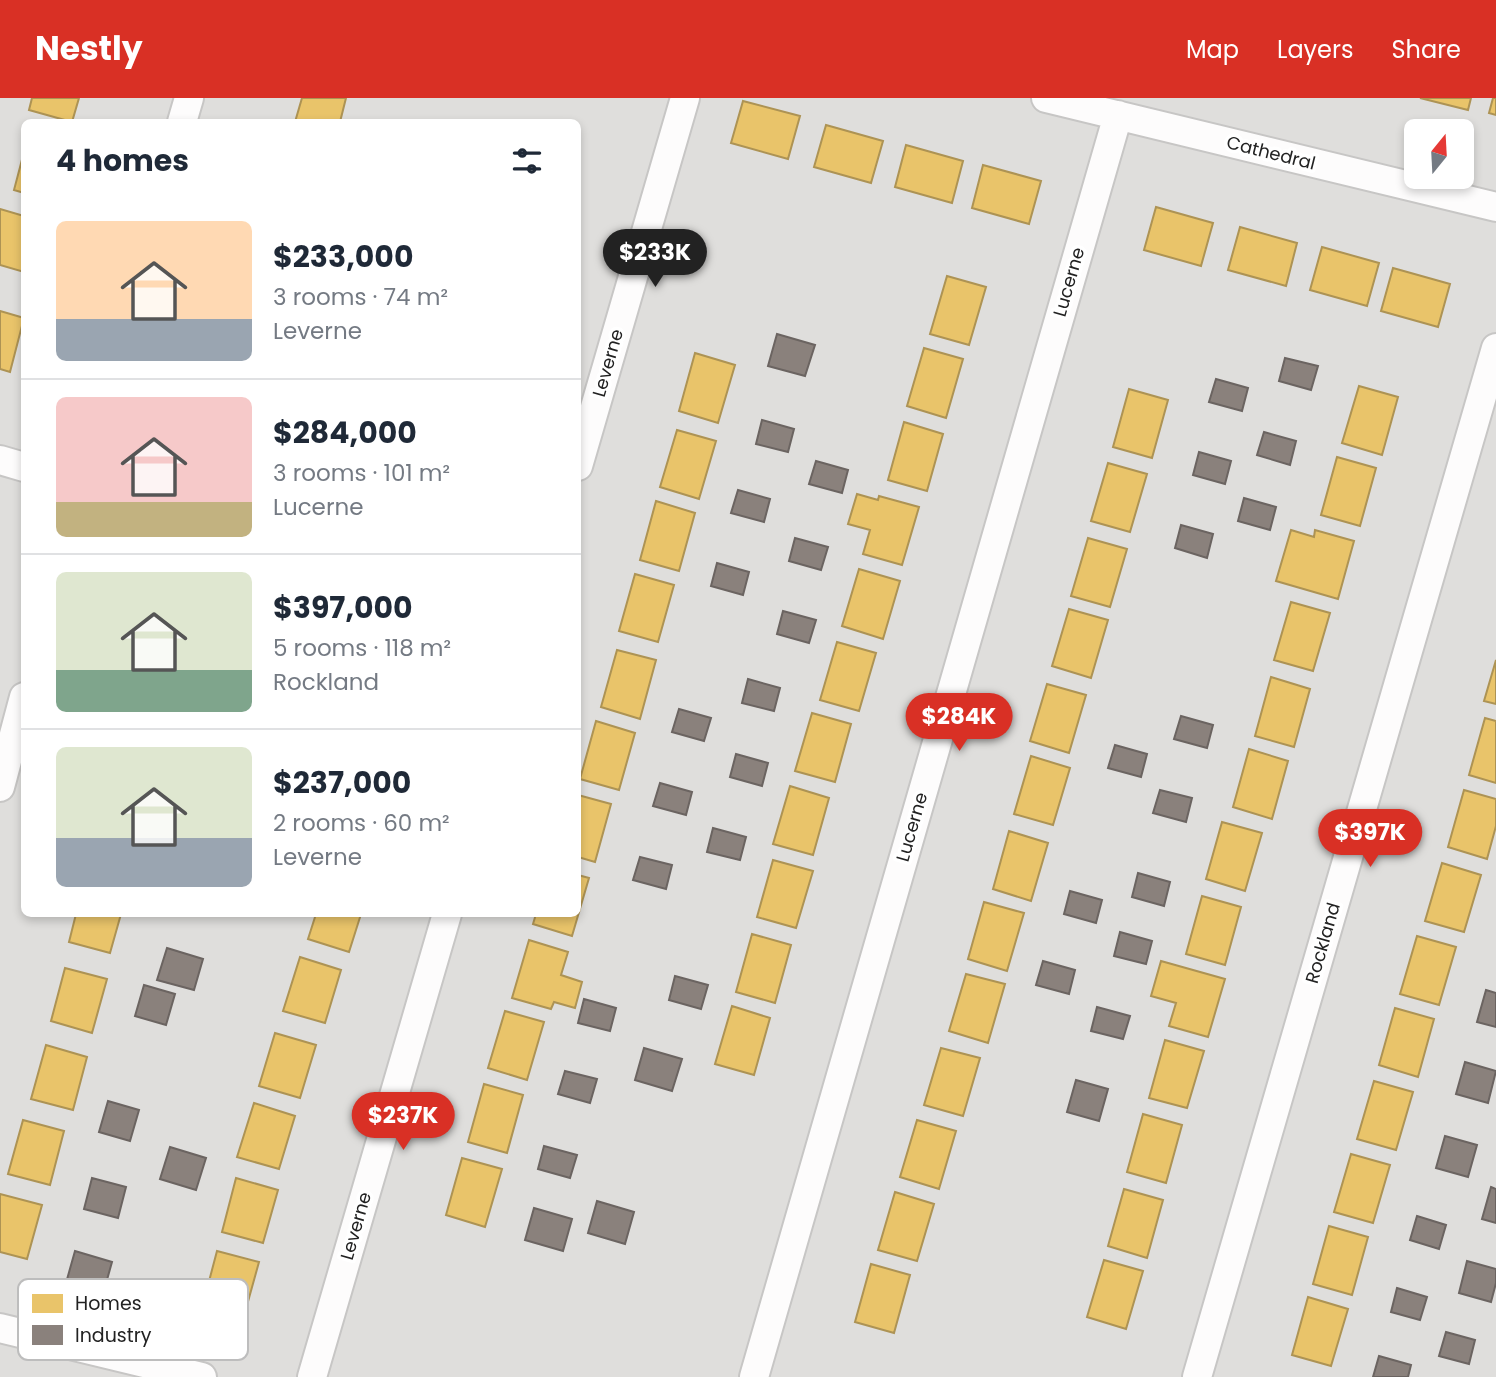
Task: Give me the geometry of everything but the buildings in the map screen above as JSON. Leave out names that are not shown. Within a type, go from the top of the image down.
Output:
[{"type":"street","points":[[183,119],[189,98]]},
{"type":"street","name":"Leverne","points":[[581,456],[685,98]]},
{"type":"street","name":"Cathedral","points":[[1046,98],[1496,207]]},
{"type":"street","name":"Lucerne","points":[[754,1377],[1118,115]]},
{"type":"street","name":"Rockland","points":[[1197,1377],[1496,348]]},
{"type":"street","points":[[0,460],[21,466]]},
{"type":"street","points":[[0,787],[21,708]]},
{"type":"street","name":"Leverne","points":[[312,1377],[446,917]]},
{"type":"street","points":[[0,1328],[18,1332]]},
{"type":"street","points":[[132,1360],[202,1377]]},
{"type":"shaded area","points":[[0,98],[1496,98],[1496,1377],[0,1377]]}]
